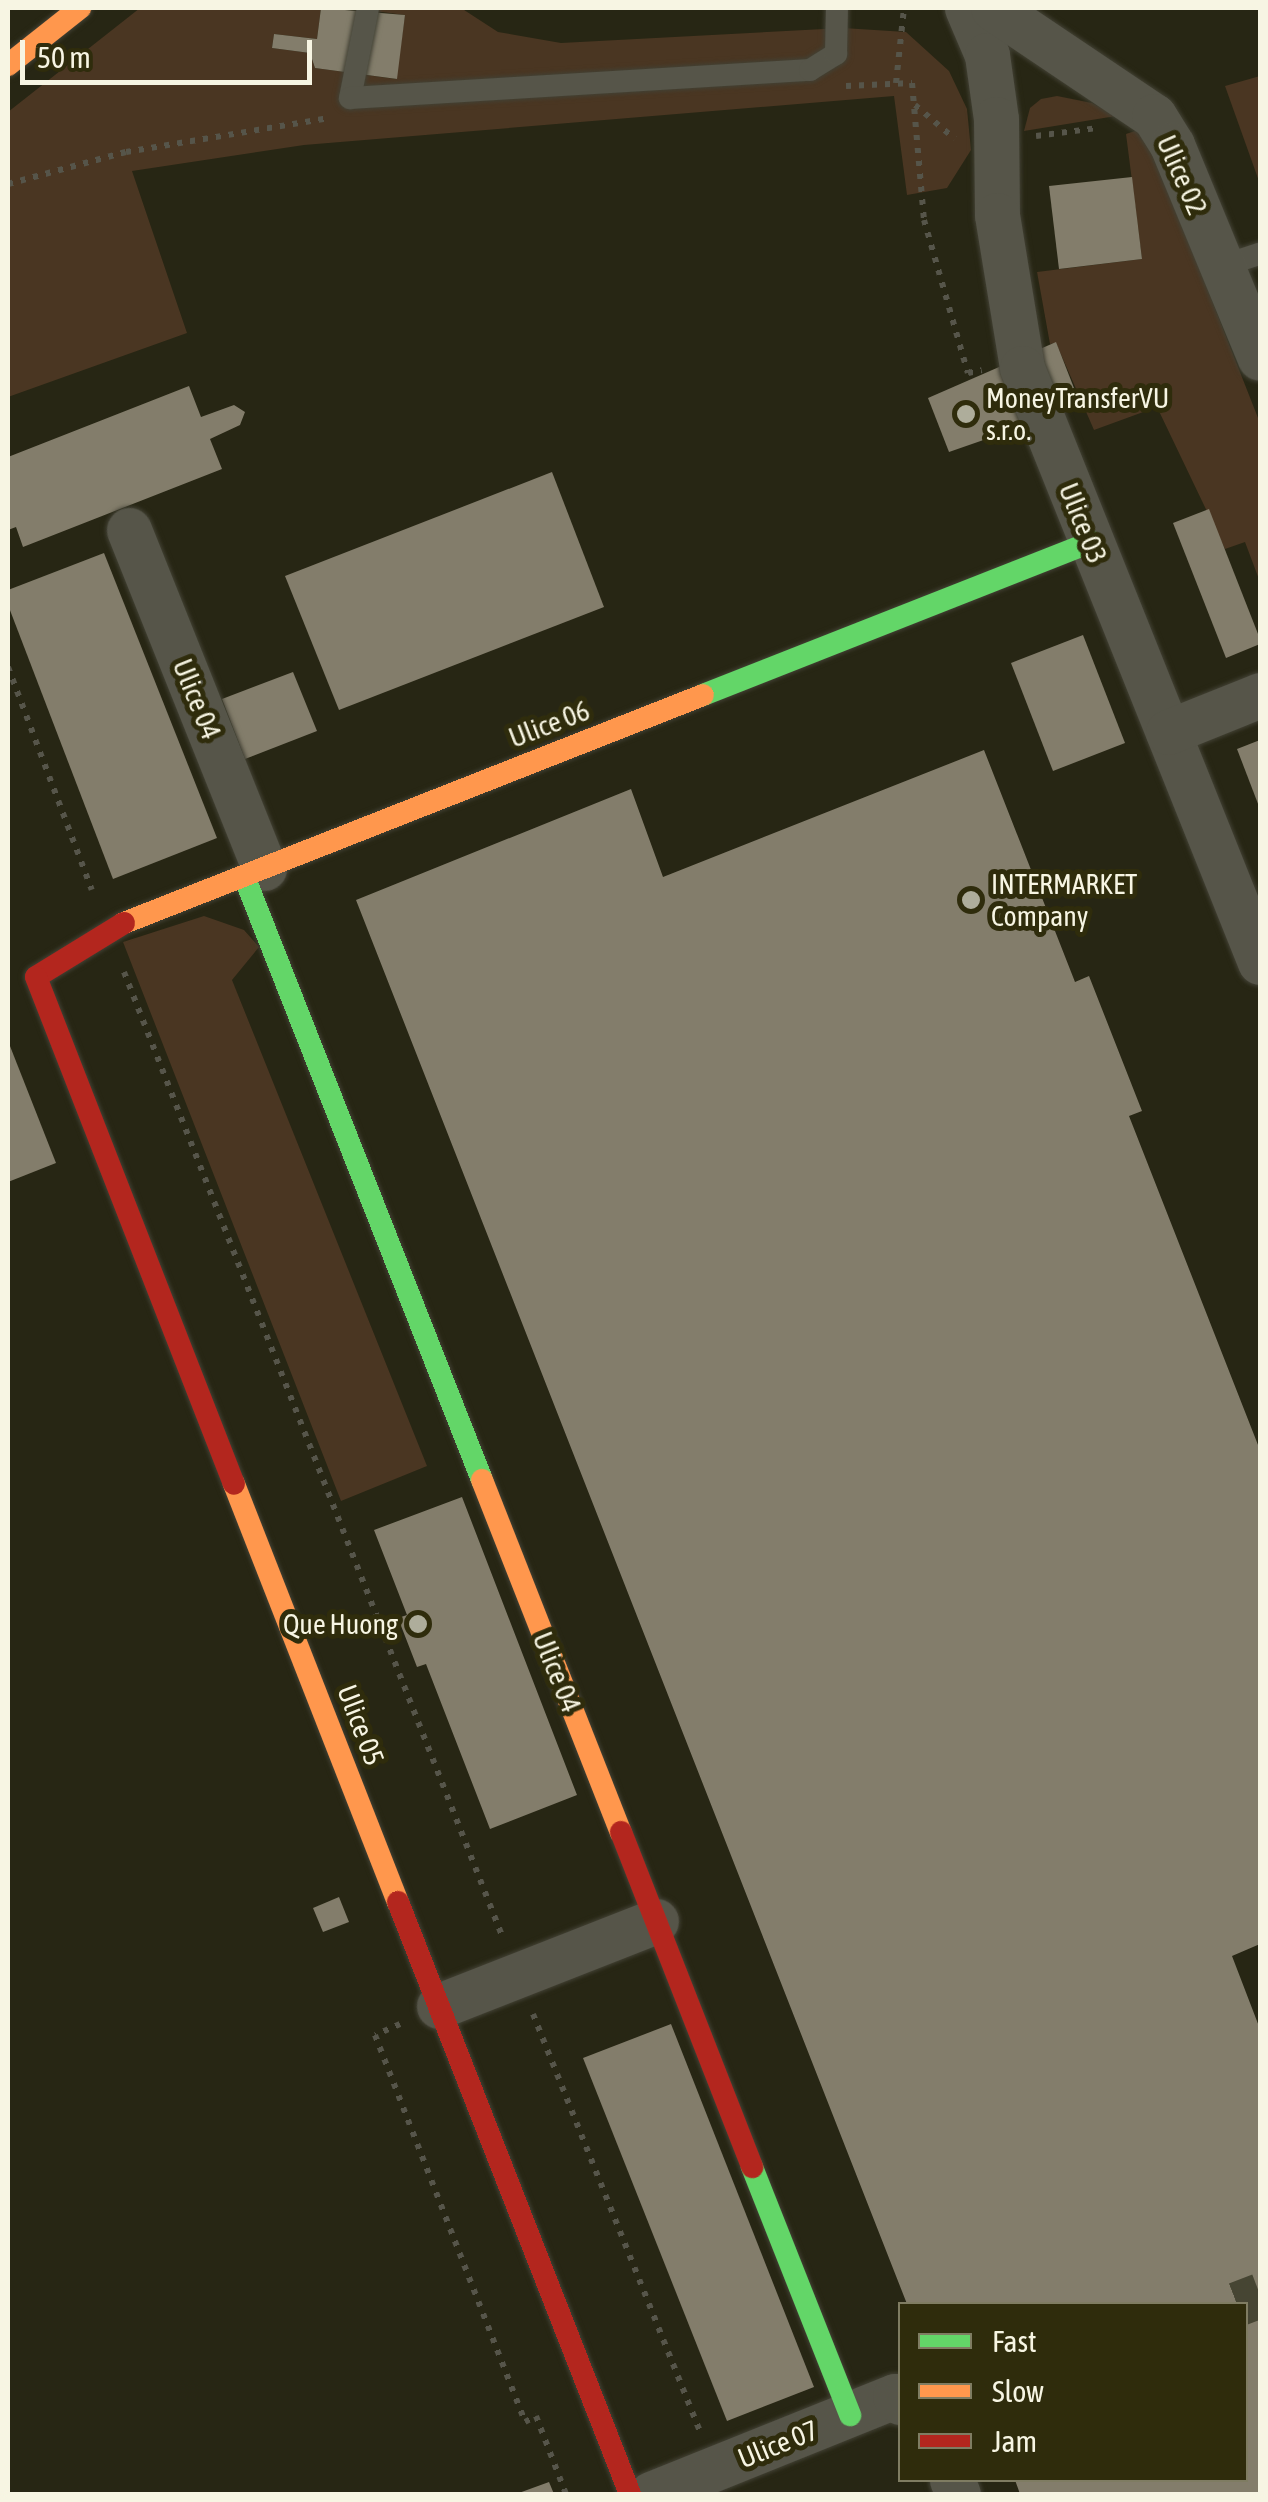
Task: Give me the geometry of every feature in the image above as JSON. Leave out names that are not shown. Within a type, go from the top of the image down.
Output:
[{"type":"street","points":[[8,65],[80,8]]},
{"type":"street","name":"Ulice 03","points":[[967,8],[987,56],[996,119],[997,214],[1022,368],[1260,962]]},
{"type":"street","name":"Ulice 02","points":[[993,8],[1154,116],[1241,260],[1260,358]]},
{"type":"street","name":"Ulice 04","points":[[129,530],[254,872],[850,2415]]},
{"type":"street","name":"Ulice 06","points":[[36,977],[107,930],[1091,542]]},
{"type":"street","points":[[1168,732],[1260,695]]},
{"type":"street","name":"Ulice 05","points":[[36,977],[630,2494]]},
{"type":"street","points":[[439,2006],[656,1921]]},
{"type":"street","points":[[850,2415],[894,2396],[898,2400]]},
{"type":"street","name":"Ulice 07","points":[[651,2494],[850,2415]]},
{"type":"lane","points":[[368,8],[350,98],[810,70],[836,54],[837,8]]},
{"type":"path","points":[[896,84],[904,8]]},
{"type":"path","points":[[838,87],[912,83],[924,220],[968,373],[999,366]]},
{"type":"path","points":[[8,184],[126,152],[333,117]]},
{"type":"path","points":[[8,667],[107,930],[704,2444]]},
{"type":"path","points":[[439,2006],[375,2035],[524,2422],[536,2416],[566,2494]]},
{"type":"shaded area","points":[[140,8],[321,8],[317,39],[274,34],[272,48],[310,53],[315,68],[396,79],[405,15],[350,8],[461,8],[498,32],[561,43],[843,28],[906,32],[949,71],[967,109],[971,150],[947,188],[907,195],[894,96],[304,145],[132,171],[187,333],[8,397],[8,112]]},
{"type":"shaded area","points":[[1260,76],[1260,184],[1225,86]]},
{"type":"shaded area","points":[[1057,96],[1092,103],[1116,116],[1024,131],[1030,108],[1041,99]]},
{"type":"shaded area","points":[[1138,130],[1150,143],[1260,423],[1260,582],[1245,542],[1225,549],[1157,407],[1094,430],[1056,343],[1050,344],[1037,272],[1142,259],[1126,134]]},
{"type":"shaded area","points":[[204,916],[244,930],[259,947],[232,980],[427,1466],[341,1501],[123,942]]},
{"type":"building","points":[[321,8],[405,15],[397,79],[315,68],[310,53],[272,48],[274,34],[317,39]]},
{"type":"building","points":[[1132,177],[1142,259],[1059,269],[1049,186]]},
{"type":"building","points":[[1056,342],[1081,406],[949,452],[928,398]]},
{"type":"building","points":[[189,386],[201,417],[234,405],[245,412],[240,425],[210,439],[222,469],[23,547],[16,527],[8,530],[8,457]]},
{"type":"building","points":[[552,472],[604,607],[339,710],[285,576]]},
{"type":"building","points":[[1209,509],[1260,639],[1260,644],[1226,658],[1173,523]]},
{"type":"building","points":[[104,553],[217,838],[113,879],[8,605],[8,590]]},
{"type":"building","points":[[1083,635],[1125,743],[1053,771],[1011,663]]},
{"type":"building","points":[[293,672],[317,731],[245,759],[222,699]]},
{"type":"building","points":[[1260,740],[1260,809],[1237,749]]},
{"type":"building","points":[[984,750],[1075,982],[1089,976],[1142,1111],[1129,1116],[1260,1450],[1260,1944],[1232,1956],[1260,2029],[1260,2494],[1020,2494],[1016,2482],[1248,2482],[1248,2302],[906,2302],[356,900],[631,789],[663,877]]},
{"type":"building","points":[[8,1041],[56,1163],[8,1182]]},
{"type":"building","points":[[462,1497],[577,1795],[490,1829],[426,1664],[417,1667],[398,1618],[407,1615],[374,1530]]},
{"type":"building","points":[[339,1897],[349,1922],[323,1932],[313,1908]]},
{"type":"building","points":[[671,2024],[814,2387],[727,2421],[583,2058]]},
{"type":"building","points":[[549,2482],[554,2494],[516,2494]]},
{"type":"tunnel","points":[[1242,2302],[1260,2295]]},
{"type":"traffic: fast","points":[[703,695],[1091,542]]},
{"type":"traffic: fast","points":[[244,876],[482,1480]]},
{"type":"traffic: fast","points":[[752,2167],[850,2415]]},
{"type":"traffic: slow","points":[[8,65],[80,8]]},
{"type":"traffic: slow","points":[[124,923],[703,695]]},
{"type":"traffic: slow","points":[[482,1480],[621,1832]]},
{"type":"traffic: slow","points":[[234,1484],[398,1902]]},
{"type":"traffic: jam","points":[[124,923],[36,977],[234,1484]]},
{"type":"traffic: jam","points":[[621,1832],[752,2167]]},
{"type":"traffic: jam","points":[[398,1902],[630,2494]]},
{"type":"place","name":"MoneyTransferVU s.r.o.","points":[[966,414]]},
{"type":"place","name":"INTERMARKET Company","points":[[971,900]]},
{"type":"place","name":"Que Huong","points":[[418,1624]]}]
